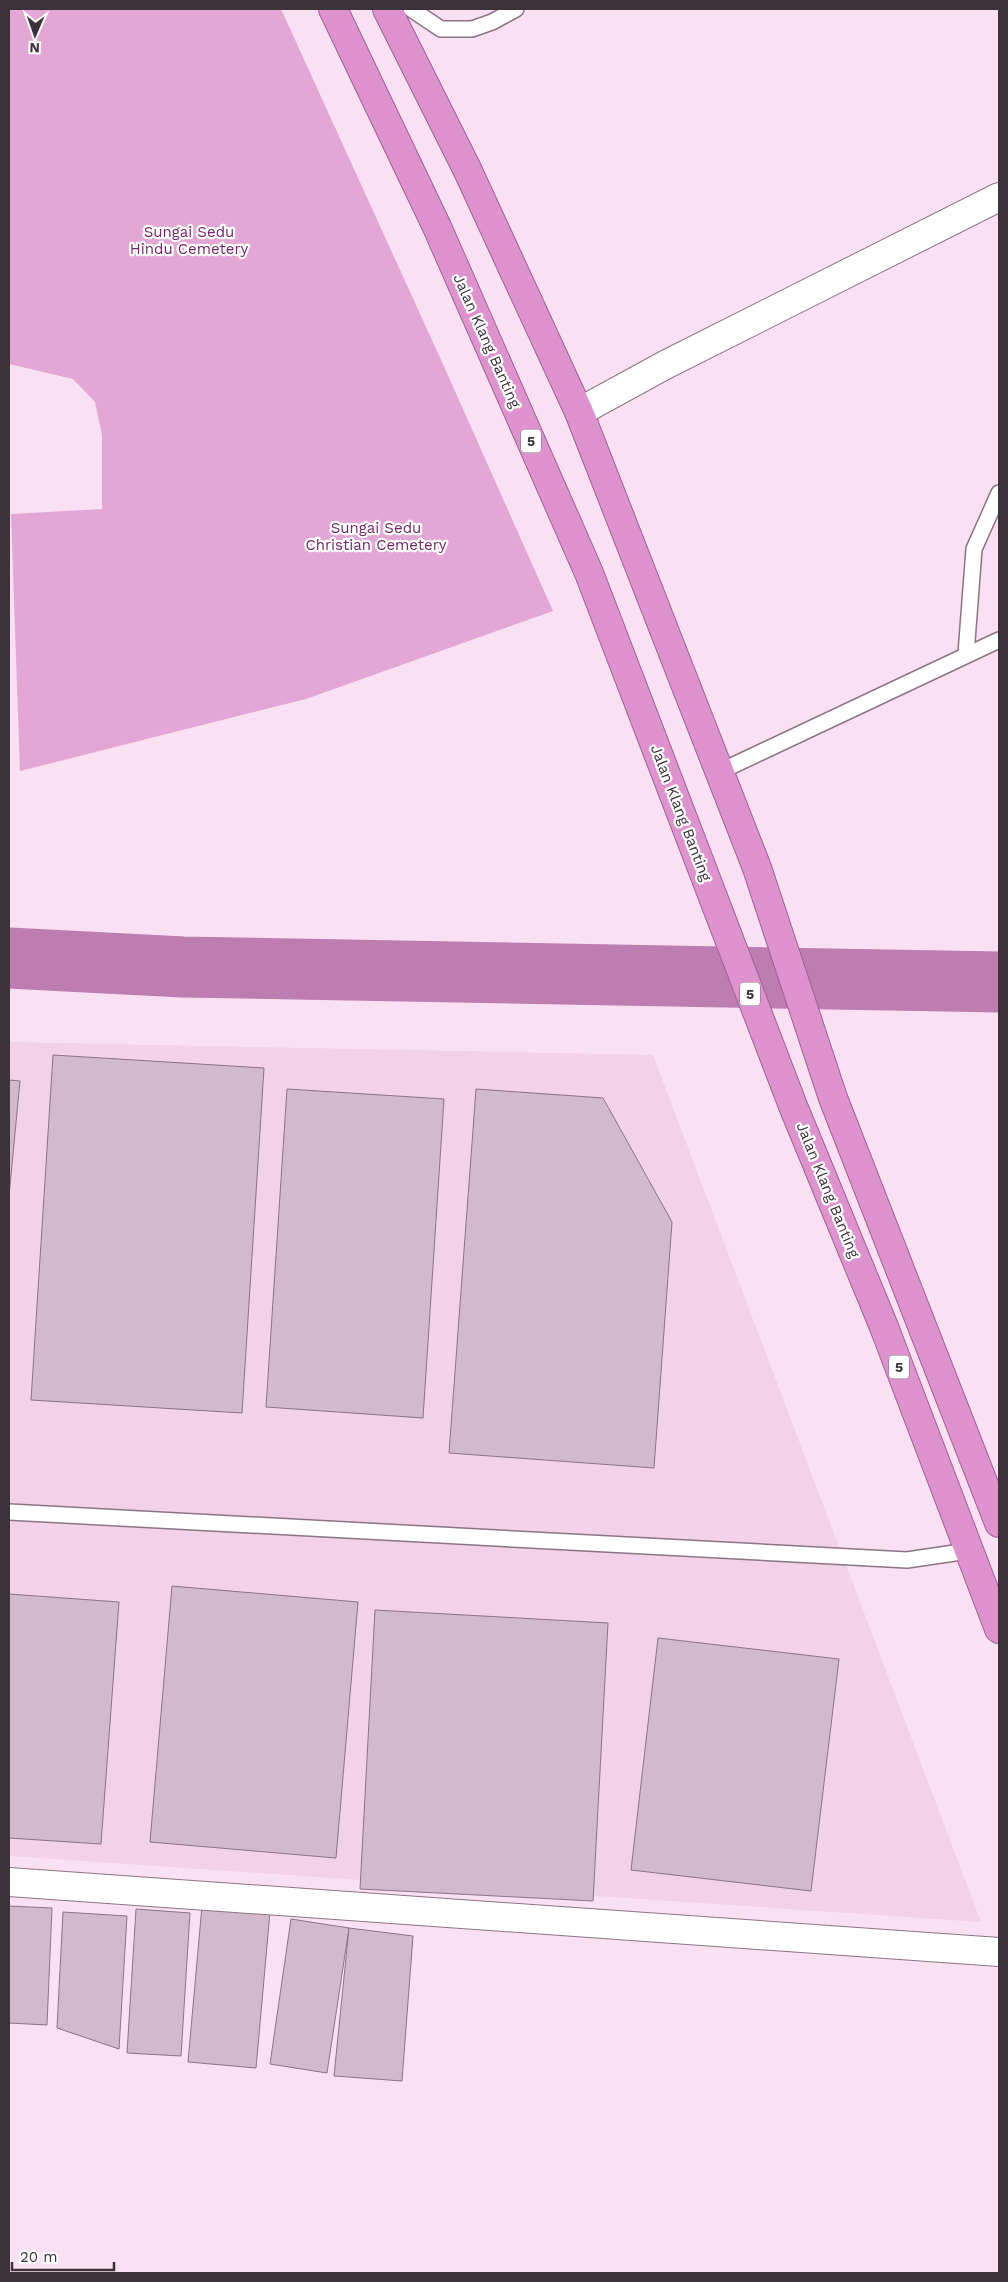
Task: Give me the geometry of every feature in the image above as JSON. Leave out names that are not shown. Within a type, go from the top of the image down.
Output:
[{"type":"highway","name":"Jalan Klang Banting","points":[[333,9],[437,227],[589,573],[793,1106],[884,1327],[968,1552],[999,1629]]},
{"type":"highway","points":[[387,9],[467,169],[579,412],[757,868],[833,1098],[999,1523]]},
{"type":"street","points":[[579,412],[667,364],[999,197]]},
{"type":"street","points":[[9,1882],[999,1952]]},
{"type":"lane","points":[[411,9],[441,29],[472,29],[492,22],[516,9]]},
{"type":"lane","points":[[966,654],[974,549],[999,493]]},
{"type":"lane","points":[[720,772],[999,640]]},
{"type":"lane","points":[[9,1512],[907,1560],[968,1552]]},
{"type":"shaded area","points":[[9,1042],[653,1055],[981,1922],[9,1856]]},
{"type":"green space","points":[[9,9],[281,9],[553,611],[306,699],[20,771],[11,514],[102,509],[102,435],[95,402],[73,379],[9,364]]},
{"type":"building","points":[[53,1055],[264,1068],[242,1413],[31,1400]]},
{"type":"building","points":[[9,1080],[20,1081],[9,1196]]},
{"type":"building","points":[[287,1089],[444,1099],[423,1418],[266,1407]]},
{"type":"building","points":[[476,1089],[603,1098],[672,1222],[654,1468],[449,1453]]},
{"type":"building","points":[[172,1586],[358,1602],[336,1858],[150,1842]]},
{"type":"building","points":[[9,1594],[119,1602],[101,1844],[9,1838]]},
{"type":"building","points":[[375,1610],[608,1623],[593,1901],[360,1889]]},
{"type":"building","points":[[658,1638],[839,1659],[811,1891],[631,1870]]},
{"type":"building","points":[[9,1906],[52,1908],[47,2025],[9,2023]]},
{"type":"building","points":[[202,1906],[270,1912],[256,2068],[188,2062]]},
{"type":"building","points":[[136,1909],[190,1913],[181,2056],[127,2053]]},
{"type":"building","points":[[63,1912],[127,1916],[119,2049],[57,2028]]},
{"type":"building","points":[[291,1919],[349,1928],[327,2073],[270,2064]]},
{"type":"building","points":[[349,1928],[413,1936],[402,2081],[334,2076]]},
{"type":"waterway","points":[[9,958],[183,967],[999,982]]},
{"type":"park label","name":"Sungai Sedu Hindu Cemetery","points":[[189,240]]},
{"type":"park label","name":"Sungai Sedu Christian Cemetery","points":[[376,536]]}]
